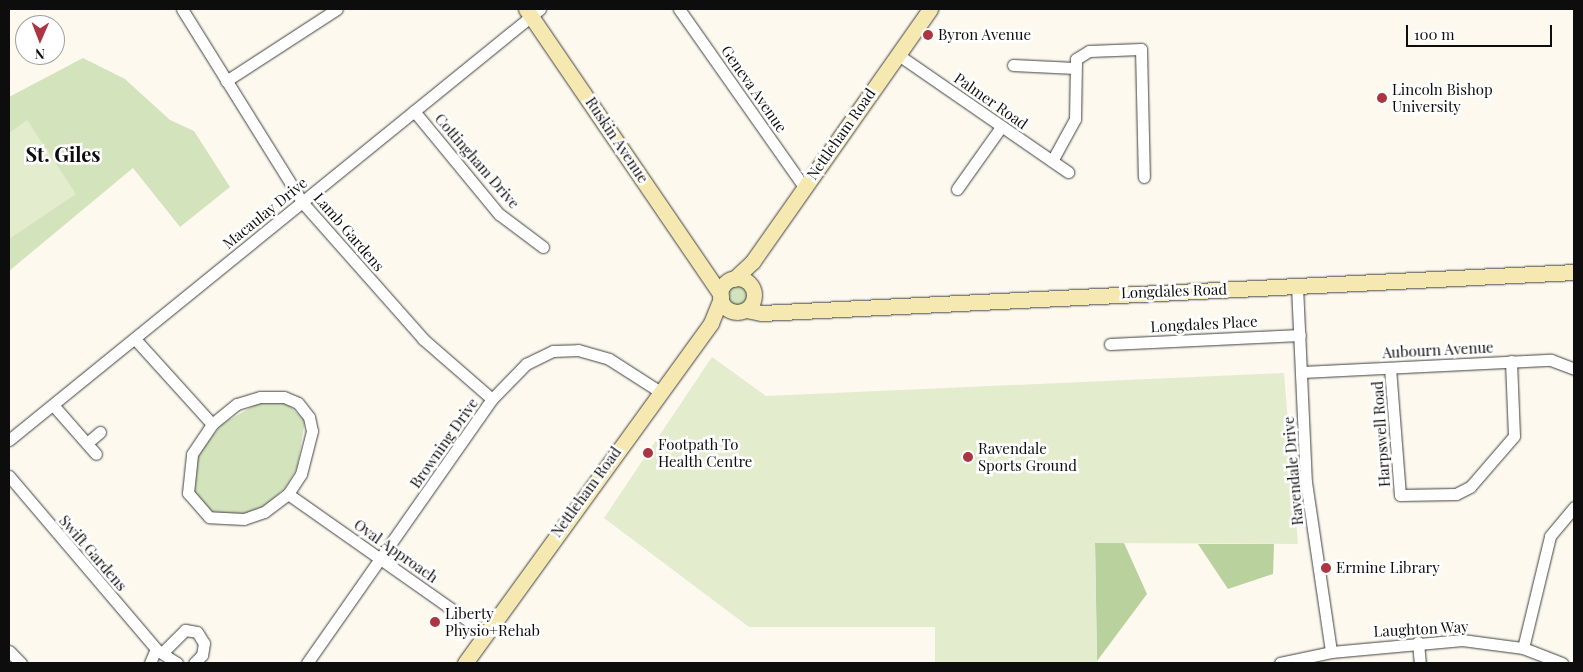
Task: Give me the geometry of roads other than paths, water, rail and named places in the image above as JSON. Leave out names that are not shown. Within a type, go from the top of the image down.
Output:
[{"type":"main road","name":"Nettleham Road","points":[[464,663],[659,390],[711,323],[721,297],[732,279],[753,261],[930,9]]},
{"type":"main road","name":"Ruskin Avenue","points":[[533,11],[708,271],[721,297],[741,311]]},
{"type":"main road","points":[[741,311],[753,289],[753,261]]},
{"type":"main road","points":[[708,271],[753,289],[773,310]]},
{"type":"main road","name":"Longdales Road","points":[[741,311],[762,313],[773,310],[1574,272]]},
{"type":"main road","name":"Nettleham Road","points":[[711,323],[741,311]]},
{"type":"street","name":"Lamb Gardens","points":[[182,9],[302,202],[423,339],[492,399]]},
{"type":"street","points":[[226,80],[337,9]]},
{"type":"street","name":"Geneva Avenue","points":[[679,9],[804,187]]},
{"type":"street","name":"Macaulay Drive","points":[[9,440],[414,111],[533,11]]},
{"type":"street","points":[[1052,161],[1076,120],[1076,59],[1090,51],[1141,50],[1144,177]]},
{"type":"street","name":"Palmer Road","points":[[897,54],[1068,172]]},
{"type":"street","points":[[1013,65],[1076,68]]},
{"type":"street","name":"Cottingham Drive","points":[[414,111],[498,214],[543,247]]},
{"type":"street","points":[[957,189],[1001,126]]},
{"type":"street","name":"Ravendale Drive","points":[[1297,286],[1306,482],[1331,652]]},
{"type":"street","name":"Longdales Place","points":[[1110,344],[1300,335]]},
{"type":"street","points":[[135,339],[212,424]]},
{"type":"street","name":"Browning Drive","points":[[307,663],[492,399],[526,364],[566,350],[606,357],[659,390]]},
{"type":"street","name":"Aubourn Avenue","points":[[1302,372],[1511,361],[1555,361],[1574,369]]},
{"type":"street","name":"Harpswell Road","points":[[1390,368],[1400,495],[1456,494],[1470,487],[1514,436],[1511,361]]},
{"type":"street","points":[[260,397],[284,397],[298,403],[312,430],[306,462],[288,494],[244,519],[225,521],[200,511],[188,493],[186,482],[192,454],[212,424],[237,404],[260,397]]},
{"type":"street","points":[[53,405],[96,454]]},
{"type":"street","points":[[87,443],[100,432]]},
{"type":"street","name":"Swift Gardens","points":[[9,476],[160,650],[177,663]]},
{"type":"street","name":"Oval Approach","points":[[288,494],[486,633]]},
{"type":"street","points":[[1523,648],[1550,536],[1574,507]]},
{"type":"street","points":[[150,663],[160,650],[185,630],[197,632],[204,643],[202,656],[194,663]]},
{"type":"street","name":"Laughton Way","points":[[1280,663],[1331,652],[1418,642],[1466,640],[1523,648],[1562,663]]},
{"type":"street","points":[[1418,642],[1420,663]]},
{"type":"street","points":[[9,651],[21,663]]},
{"type":"place","name":"Byron Avenue","points":[[928,35]]},
{"type":"place","name":"Lincoln Bishop University","points":[[1382,98]]},
{"type":"place","name":"Footpath To Health Centre","points":[[648,453]]},
{"type":"place","name":"Ravendale Sports Ground","points":[[968,457]]},
{"type":"place","name":"Ermine Library","points":[[1326,568]]},
{"type":"place","name":"Liberty Physio+Rehab","points":[[435,622]]},
{"type":"district","name":"St. Giles","points":[[63,153]]}]
